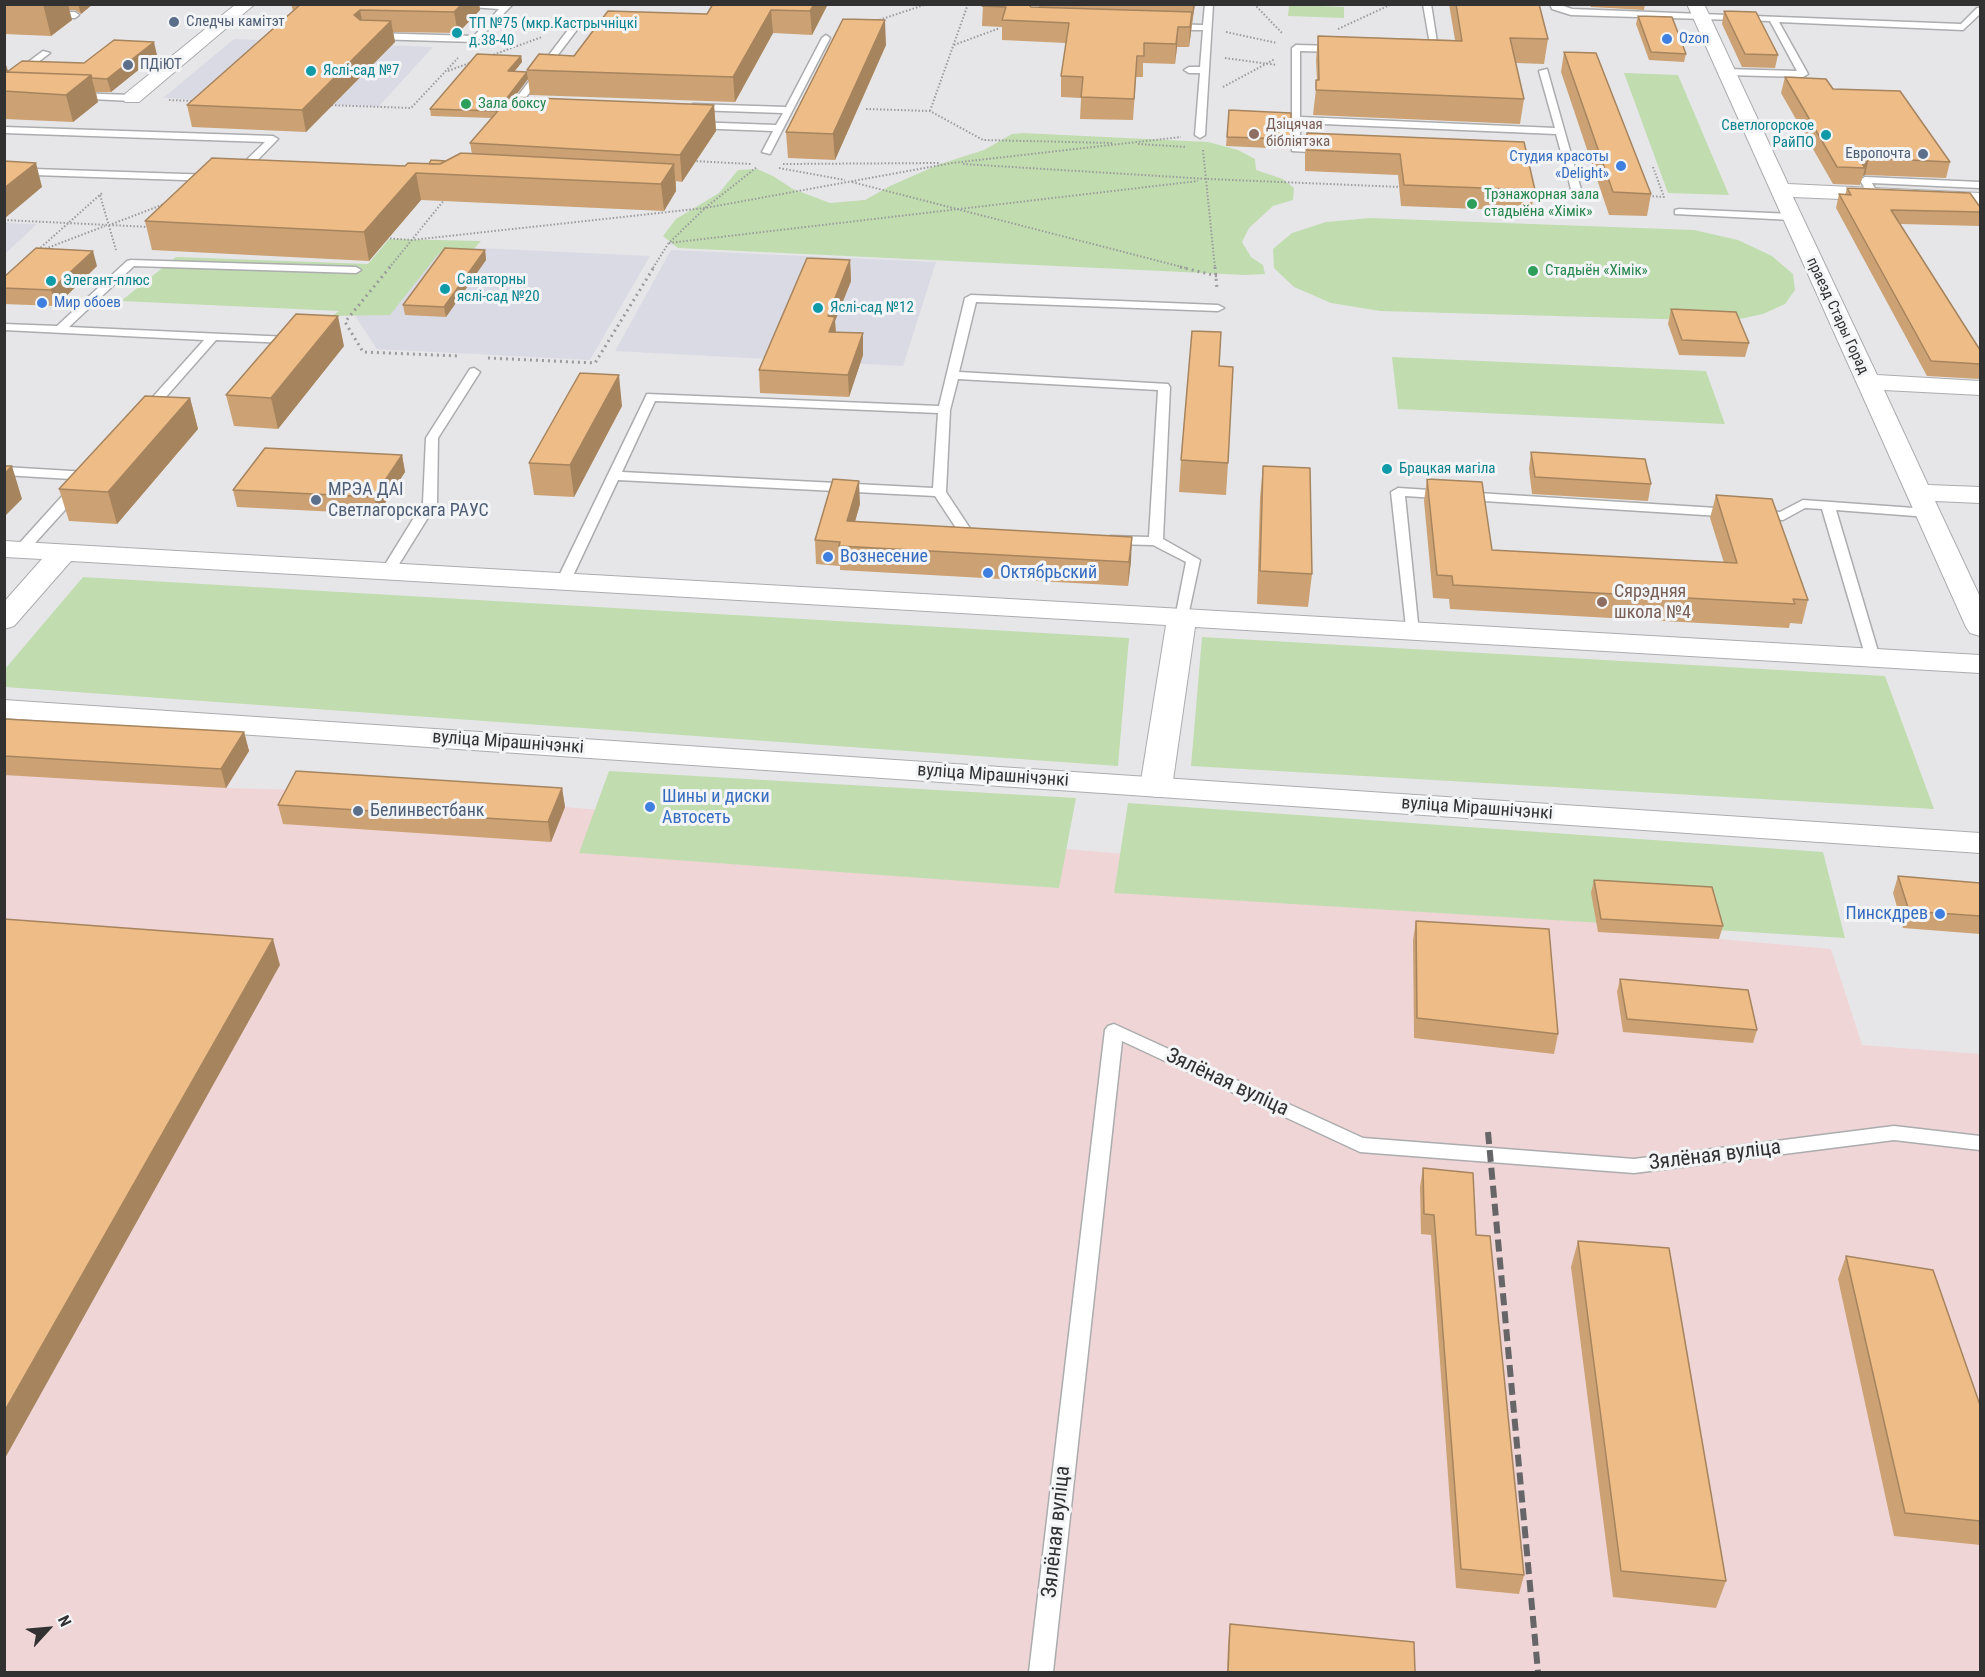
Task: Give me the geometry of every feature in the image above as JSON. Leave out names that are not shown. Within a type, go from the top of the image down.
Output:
[{"type":"street","points":[[132,98],[247,4]]},
{"type":"street","name":"праезд Стары Горад","points":[[1698,10],[1980,627]]},
{"type":"street","points":[[1779,190],[1980,199]]},
{"type":"street","points":[[1868,382],[1980,388]]},
{"type":"street","points":[[1923,502],[1980,495]]},
{"type":"street","points":[[13,550],[564,580],[1412,633],[1980,664]]},
{"type":"street","points":[[4,620],[63,553]]},
{"type":"street","points":[[1156,787],[1182,618]]},
{"type":"street","name":"вуліца Мірашнічэнкі","points":[[4,709],[1980,843]]},
{"type":"lane","points":[[432,4],[507,6]]},
{"type":"lane","points":[[1200,135],[1198,98],[1204,70],[1209,4]]},
{"type":"lane","points":[[1413,52],[1436,53],[1427,4]]},
{"type":"lane","points":[[1554,4],[1555,7],[1571,12],[1698,10],[1773,18],[1963,27],[1980,10]]},
{"type":"lane","points":[[364,36],[476,39],[507,6]]},
{"type":"lane","points":[[4,14],[75,15]]},
{"type":"lane","points":[[1726,72],[1803,74],[1773,18]]},
{"type":"lane","points":[[518,118],[503,122],[577,24],[632,26]]},
{"type":"lane","points":[[1160,26],[1207,28]]},
{"type":"lane","points":[[767,152],[825,38]]},
{"type":"lane","points":[[1331,150],[1295,149],[1296,48],[1354,50]]},
{"type":"lane","points":[[4,85],[46,53]]},
{"type":"lane","points":[[1189,70],[1204,70]]},
{"type":"lane","points":[[1544,71],[1577,193]]},
{"type":"lane","points":[[65,96],[132,98]]},
{"type":"lane","points":[[519,100],[531,100]]},
{"type":"lane","points":[[683,106],[788,110]]},
{"type":"lane","points":[[1295,120],[1560,131]]},
{"type":"lane","points":[[684,124],[779,128]]},
{"type":"lane","points":[[4,130],[273,139],[232,179]]},
{"type":"lane","points":[[1496,156],[1567,159]]},
{"type":"lane","points":[[4,171],[244,179]]},
{"type":"lane","points":[[1873,194],[1866,180],[1980,185]]},
{"type":"lane","points":[[1679,212],[1792,217]]},
{"type":"lane","points":[[60,329],[131,263],[356,270]]},
{"type":"lane","points":[[992,538],[969,537],[939,492],[944,410],[971,298],[1218,308]]},
{"type":"lane","points":[[4,327],[289,340]]},
{"type":"lane","points":[[135,424],[213,337]]},
{"type":"lane","points":[[388,571],[430,503],[432,438],[474,372]]},
{"type":"lane","points":[[953,375],[1164,387],[1156,541]]},
{"type":"lane","points":[[564,580],[651,397],[944,410]]},
{"type":"lane","points":[[4,471],[92,472],[13,550]]},
{"type":"lane","points":[[614,476],[939,492]]},
{"type":"lane","points":[[1412,633],[1398,492],[1783,516],[1803,504],[1828,506],[1923,502]]},
{"type":"lane","points":[[1828,506],[1873,658]]},
{"type":"lane","points":[[1098,540],[1156,541],[1193,560],[1182,618]]},
{"type":"lane","name":"Зялёная вуліца","points":[[1041,1672],[1114,1030],[1360,1145],[1634,1166],[1894,1133],[1980,1143]]},
{"type":"path","points":[[825,38],[927,4]]},
{"type":"path","points":[[930,111],[968,4]]},
{"type":"path","points":[[1254,4],[1296,48]]},
{"type":"path","points":[[1198,98],[1296,48],[1392,4]]},
{"type":"path","points":[[445,72],[577,24]]},
{"type":"path","points":[[953,45],[1000,28]]},
{"type":"path","points":[[1207,28],[1296,48]]},
{"type":"path","points":[[328,105],[411,108],[476,39]]},
{"type":"path","points":[[1205,55],[1296,68]]},
{"type":"path","points":[[132,98],[197,101]]},
{"type":"path","points":[[866,109],[930,111],[983,140],[1127,143],[1203,148]]},
{"type":"path","points":[[377,238],[412,240],[705,208],[952,163],[1200,135],[1208,179],[1218,308]]},
{"type":"path","points":[[479,357],[595,363],[668,243],[705,208],[760,164],[767,152]]},
{"type":"path","points":[[690,161],[760,164],[952,163],[1208,179],[1410,187]]},
{"type":"path","points":[[760,164],[849,181],[1216,276]]},
{"type":"path","points":[[1653,168],[1664,197]]},
{"type":"path","points":[[123,175],[35,252],[171,202]]},
{"type":"path","points":[[668,243],[1208,179]]},
{"type":"path","points":[[451,191],[345,322],[363,352],[467,357]]},
{"type":"path","points":[[1529,191],[1577,193]]},
{"type":"path","points":[[100,195],[122,271]]},
{"type":"path","points":[[1642,196],[1675,197]]},
{"type":"path","points":[[4,220],[155,227]]},
{"type":"shaded area","points":[[234,39],[433,47],[379,106],[163,98]]},
{"type":"shaded area","points":[[5,223],[37,224],[5,254]]},
{"type":"shaded area","points":[[414,245],[650,256],[590,360],[377,349],[356,317]]},
{"type":"shaded area","points":[[671,250],[936,262],[903,366],[615,351]]},
{"type":"shaded area","points":[[4,737],[249,751],[227,788],[301,790],[565,807],[1591,893],[1708,900],[1719,939],[1831,949],[1862,1045],[1980,1054],[1980,1672],[5,1672]]},
{"type":"green space","points":[[1289,5],[1344,7],[1344,18],[1288,16]]},
{"type":"green space","points":[[1624,73],[1678,75],[1729,195],[1668,193]]},
{"type":"green space","points":[[1012,134],[1208,142],[1238,150],[1255,159],[1256,170],[1283,179],[1294,188],[1293,200],[1273,206],[1249,228],[1242,242],[1251,257],[1263,265],[1265,274],[1245,275],[678,248],[663,236],[676,219],[719,193],[738,170],[757,169],[793,189],[830,203],[865,200],[890,186],[940,164],[984,150]]},
{"type":"green space","name":"Стадыён «Хімік»","points":[[1370,218],[1694,230],[1738,240],[1772,256],[1793,274],[1795,290],[1785,304],[1763,314],[1730,321],[1380,311],[1331,303],[1294,287],[1274,268],[1273,249],[1292,233],[1326,222]]},
{"type":"green space","points":[[389,239],[481,241],[471,252],[439,253],[390,315],[332,316],[339,311],[121,301],[176,257],[368,264]]},
{"type":"green space","points":[[1392,357],[1706,371],[1725,424],[1398,409]]},
{"type":"green space","points":[[83,577],[1129,638],[1118,766],[5,687],[5,669]]},
{"type":"green space","points":[[1202,637],[1885,676],[1934,809],[1191,766]]},
{"type":"green space","points":[[609,771],[1076,798],[1059,888],[579,853]]},
{"type":"green space","points":[[1128,803],[1823,852],[1845,938],[1114,893]]},
{"type":"building","points":[[301,4],[462,4],[454,12],[360,10],[354,15],[360,20],[391,21],[302,110],[187,105]]},
{"type":"building","points":[[713,4],[814,4],[810,11],[771,10],[733,77],[527,70],[539,54],[574,56],[608,11],[707,14]]},
{"type":"building","points":[[983,4],[1192,12],[1190,27],[1178,27],[1176,44],[1144,43],[1144,56],[1137,56],[1134,99],[1081,97],[1083,77],[1061,76],[1069,23],[1002,20],[1006,7],[982,6]]},
{"type":"building","points":[[1456,4],[1539,4],[1548,39],[1510,38],[1524,99],[1316,90],[1316,80],[1319,80],[1318,36],[1462,41]]},
{"type":"building","points":[[1724,11],[1756,12],[1778,55],[1745,54]]},
{"type":"building","points":[[1638,16],[1672,17],[1686,54],[1651,52]]},
{"type":"building","points":[[843,19],[885,20],[833,134],[786,132]]},
{"type":"building","points":[[114,40],[154,42],[107,79],[92,78],[91,75],[7,72],[22,61],[84,63]]},
{"type":"building","points":[[1564,52],[1596,53],[1651,194],[1613,192]]},
{"type":"building","points":[[477,54],[521,56],[508,71],[527,72],[497,111],[430,109]]},
{"type":"building","points":[[4,72],[91,75],[66,95],[4,91]]},
{"type":"building","points":[[1785,77],[1826,79],[1833,89],[1900,91],[1950,162],[1869,158],[1862,163],[1865,168],[1837,167]]},
{"type":"building","points":[[510,97],[714,105],[680,155],[470,143]]},
{"type":"building","points":[[1229,110],[1291,113],[1291,139],[1227,137]]},
{"type":"building","points":[[1307,133],[1524,142],[1535,190],[1404,185],[1400,154],[1307,150]]},
{"type":"building","points":[[461,153],[674,164],[661,184],[416,173],[364,232],[145,221],[212,158],[405,166],[408,163],[440,164]]},
{"type":"building","points":[[431,160],[446,161],[440,164],[429,164]]},
{"type":"building","points":[[4,161],[36,163],[4,188]]},
{"type":"building","points":[[1847,188],[1970,193],[1980,207],[1980,212],[1891,210],[1980,350],[1980,364],[1931,361],[1839,194],[1851,195]]},
{"type":"building","points":[[36,248],[93,251],[51,290],[4,288],[4,277]]},
{"type":"building","points":[[445,248],[485,250],[444,307],[403,305]]},
{"type":"building","points":[[807,258],[850,260],[828,316],[835,317],[829,332],[863,333],[848,375],[759,370]]},
{"type":"building","points":[[1671,309],[1736,312],[1749,343],[1682,340]]},
{"type":"building","points":[[296,314],[338,316],[271,398],[226,395]]},
{"type":"building","points":[[1192,331],[1221,332],[1219,366],[1233,367],[1228,463],[1181,460]]},
{"type":"building","points":[[580,373],[619,375],[570,465],[529,463]]},
{"type":"building","points":[[145,396],[190,398],[108,492],[59,489]]},
{"type":"building","points":[[265,448],[402,455],[374,497],[233,490]]},
{"type":"building","points":[[1531,452],[1645,459],[1651,484],[1535,477]]},
{"type":"building","points":[[4,466],[12,466],[4,474]]},
{"type":"building","points":[[1263,466],[1310,468],[1312,574],[1260,571]]},
{"type":"building","points":[[833,479],[859,481],[847,521],[1132,537],[1129,562],[839,546],[840,542],[815,540]]},
{"type":"building","points":[[1427,479],[1482,482],[1492,550],[1737,563],[1716,495],[1772,499],[1808,600],[1793,599],[1795,604],[1453,585],[1452,576],[1437,575]]},
{"type":"building","points":[[4,719],[244,732],[221,769],[4,756]]},
{"type":"building","points":[[296,771],[562,788],[548,822],[278,805]]},
{"type":"building","points":[[1898,876],[1980,883],[1980,916],[1909,911]]},
{"type":"building","points":[[1594,880],[1712,887],[1723,926],[1601,919]]},
{"type":"building","points":[[4,919],[273,939],[4,1412]]},
{"type":"building","points":[[1416,921],[1549,929],[1558,1034],[1417,1018]]},
{"type":"building","points":[[1620,979],[1748,990],[1757,1030],[1627,1019]]},
{"type":"building","points":[[1423,1168],[1473,1173],[1476,1235],[1490,1236],[1524,1575],[1461,1569],[1434,1215],[1424,1214]]},
{"type":"building","points":[[1578,1241],[1669,1248],[1726,1581],[1621,1571]]},
{"type":"building","points":[[1846,1256],[1933,1270],[1980,1405],[1980,1521],[1905,1513]]},
{"type":"building","points":[[1230,1624],[1414,1642],[1415,1672],[1228,1672]]},
{"type":"railway","points":[[1488,1132],[1538,1672]]},
{"type":"place","name":"Следчы камітэт","points":[[174,22]]},
{"type":"place","name":"ТП №75 (мкр.Кастрычніцкі д.38-40","points":[[457,33]]},
{"type":"place","name":"Ozon","points":[[1667,39]]},
{"type":"place","name":"ПДіЮТ","points":[[128,65]]},
{"type":"place","name":"Яслі-сад №7","points":[[311,71]]},
{"type":"place","name":"Зала боксу","points":[[466,104]]},
{"type":"place","name":"Дзіцячая бібліятэка","points":[[1254,134]]},
{"type":"place","name":"Светлогорское РайПО","points":[[1826,135]]},
{"type":"place","name":"Европочта","points":[[1923,154]]},
{"type":"place","name":"Студия красоты «Delight»","points":[[1621,166]]},
{"type":"place","name":"Трэнажорная зала стадыёна «Хімік»","points":[[1472,204]]},
{"type":"place","name":"Стадыён «Хімік»","points":[[1533,271]]},
{"type":"place","name":"Элегант-плюс","points":[[51,281]]},
{"type":"place","name":"Санаторны яслі-сад №20","points":[[445,289]]},
{"type":"place","name":"Мир обоев","points":[[42,303]]},
{"type":"place","name":"Яслі-сад №12","points":[[818,308]]},
{"type":"place","name":"Брацкая магіла","points":[[1387,469]]},
{"type":"place","name":"МРЭА ДАІ Светлагорскага РАУС","points":[[316,500]]},
{"type":"place","name":"Вознесение","points":[[828,557]]},
{"type":"place","name":"Октябрьский","points":[[988,573]]},
{"type":"place","name":"Сярэдняя школа №4","points":[[1602,602]]},
{"type":"place","name":"Шины и диски Автосеть","points":[[650,807]]},
{"type":"place","name":"Белинвестбанк","points":[[358,811]]},
{"type":"place","name":"Пинскдрев","points":[[1940,914]]}]
